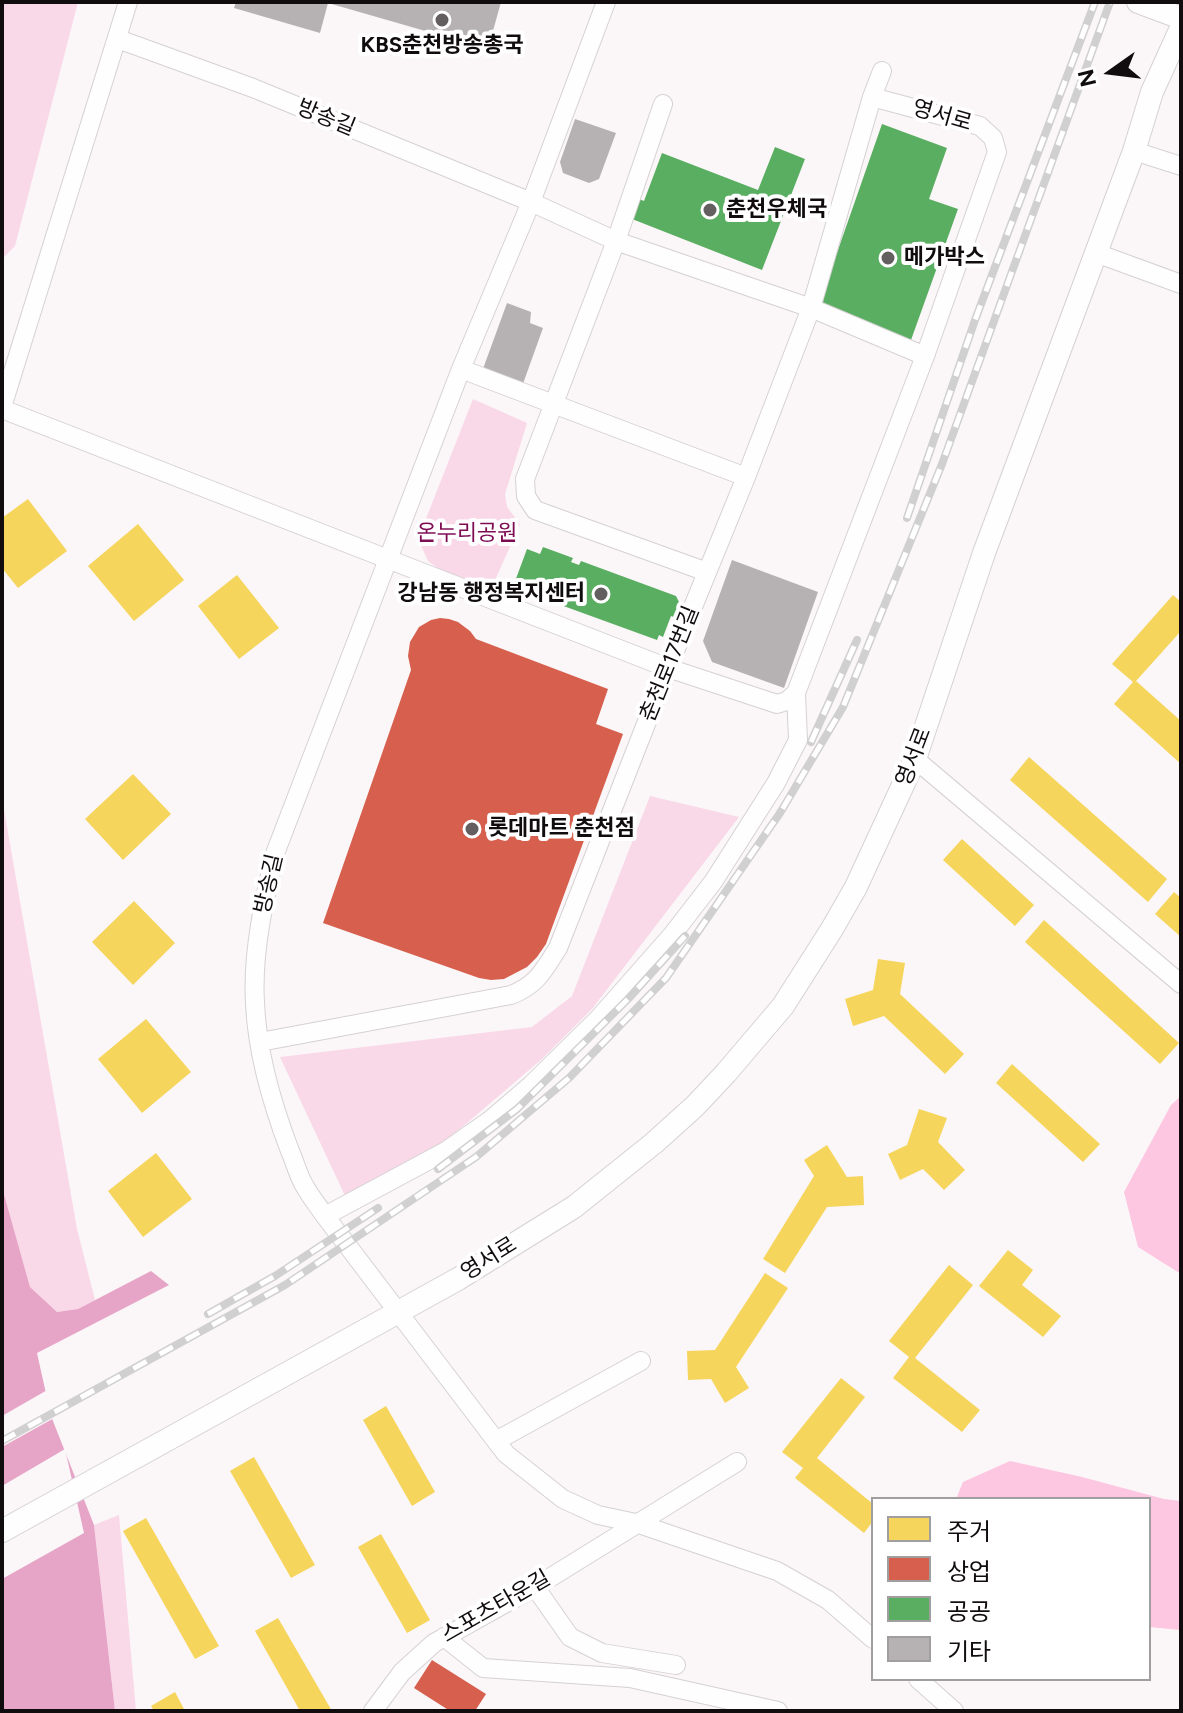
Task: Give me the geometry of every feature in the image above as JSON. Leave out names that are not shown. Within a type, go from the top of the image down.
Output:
[{"type":"street","points":[[128,2],[2,408],[668,668],[777,704],[787,701],[796,693]]},
{"type":"street","points":[[1138,2],[1181,18]]},
{"type":"street","name":"방송길","points":[[325,1216],[304,1185],[268,1085],[254,1001],[261,915],[276,851],[387,558],[531,202],[606,4]]},
{"type":"street","name":"영서로","points":[[2,1531],[458,1279],[574,1207],[654,1143],[706,1095],[783,1006],[832,929],[866,866],[915,759],[984,553],[1134,151],[1152,92],[1181,28]]},
{"type":"street","name":"방송길","points":[[118,39],[253,88],[531,202],[616,241],[811,308],[925,356]]},
{"type":"street","name":"춘천로17번길","points":[[260,1042],[523,991],[536,982],[558,948],[811,308],[882,71]]},
{"type":"street","name":"영서로","points":[[325,1216],[446,1151],[489,1121],[531,1085],[598,1019],[672,935],[713,882],[776,783],[798,740],[796,693],[925,356],[997,152],[993,138],[980,126],[872,97]]},
{"type":"street","points":[[663,104],[616,241],[525,479],[526,496],[535,510],[707,572]]},
{"type":"street","points":[[1134,151],[1181,166]]},
{"type":"street","points":[[1096,253],[1181,284]]},
{"type":"street","points":[[461,369],[746,477]]},
{"type":"street","points":[[915,759],[1181,984]]},
{"type":"street","points":[[325,1216],[506,1454],[563,1499],[598,1515],[636,1523],[777,1571],[828,1600],[871,1637]]},
{"type":"street","points":[[496,1441],[641,1361]]},
{"type":"street","name":"스포츠타운길","points":[[373,1711],[402,1672],[434,1643],[535,1587],[737,1462]]},
{"type":"street","points":[[535,1587],[570,1637],[602,1653],[676,1665]]},
{"type":"street","points":[[444,1637],[483,1668],[630,1678],[778,1711]]},
{"type":"street","points":[[920,1681],[954,1711]]},
{"type":"green space","points":[[2,2],[78,2],[15,246],[2,259]]},
{"type":"green space","name":"온누리공원","points":[[473,399],[527,423],[505,494],[507,507],[520,524],[492,587],[447,575],[428,561],[418,539]]},
{"type":"green space","points":[[650,796],[739,817],[592,1009],[542,1059],[401,1175],[347,1200],[280,1057],[532,1027],[572,996]]},
{"type":"green space","points":[[2,798],[77,1229],[95,1300],[78,1309],[57,1312],[30,1287],[2,1187]]},
{"type":"green space","points":[[119,1515],[136,1711],[115,1711],[94,1525]]},
{"type":"shaded area","points":[[1181,1096],[1181,1274],[1138,1247],[1124,1192],[1171,1105]]},
{"type":"shaded area","points":[[2,1187],[30,1287],[57,1312],[78,1309],[151,1271],[169,1285],[37,1353],[51,1416],[94,1525],[115,1711],[2,1711]]},
{"type":"shaded area","points":[[1010,1461],[1181,1501],[1181,1630],[1151,1627],[1151,1497],[957,1497],[963,1482]]},
{"type":"pier","points":[[49,1389],[56,1417],[2,1447],[2,1416]]},
{"type":"pier","points":[[65,1449],[84,1533],[2,1579],[2,1486]]},
{"type":"building: 주거","points":[[28,499],[67,551],[18,588],[2,568],[2,518]]},
{"type":"building: 주거","points":[[138,524],[184,580],[134,621],[88,566]]},
{"type":"building: 주거","points":[[237,575],[279,628],[239,659],[198,606]]},
{"type":"building: 주거","points":[[1173,595],[1181,602],[1181,631],[1136,681],[1181,721],[1181,764],[1114,704],[1133,682],[1112,664]]},
{"type":"building: 주거","points":[[1029,757],[1167,879],[1148,902],[1010,780]]},
{"type":"building: 주거","points":[[133,774],[171,814],[123,860],[85,819]]},
{"type":"building: 주거","points":[[962,839],[1034,905],[1015,926],[943,860]]},
{"type":"building: 주거","points":[[1174,892],[1181,898],[1181,937],[1155,914]]},
{"type":"building: 주거","points":[[134,901],[175,943],[133,985],[92,942]]},
{"type":"building: 주거","points":[[1044,920],[1179,1043],[1160,1064],[1025,942]]},
{"type":"building: 주거","points":[[878,959],[905,963],[900,994],[964,1054],[945,1074],[884,1016],[853,1026],[845,999],[873,990]]},
{"type":"building: 주거","points":[[146,1019],[191,1072],[142,1113],[98,1059]]},
{"type":"building: 주거","points":[[1012,1064],[1100,1144],[1083,1162],[996,1083]]},
{"type":"building: 주거","points":[[919,1109],[947,1118],[938,1142],[965,1170],[944,1190],[923,1169],[900,1180],[888,1154],[907,1145]]},
{"type":"building: 주거","points":[[827,1145],[847,1177],[863,1176],[864,1205],[827,1207],[785,1273],[763,1259],[814,1176],[804,1160]]},
{"type":"building: 주거","points":[[156,1153],[192,1199],[143,1237],[108,1191]]},
{"type":"building: 주거","points":[[1008,1250],[1033,1270],[1022,1285],[1061,1316],[1043,1337],[979,1286]]},
{"type":"building: 주거","points":[[949,1265],[973,1285],[915,1358],[980,1410],[962,1432],[893,1378],[909,1357],[889,1341]]},
{"type":"building: 주거","points":[[765,1273],[788,1288],[736,1367],[749,1388],[725,1403],[711,1379],[688,1380],[687,1351],[715,1350]]},
{"type":"building: 주거","points":[[841,1378],[865,1397],[817,1458],[871,1502],[871,1524],[864,1533],[795,1478],[803,1468],[782,1452]]},
{"type":"building: 주거","points":[[386,1406],[435,1492],[412,1506],[363,1420]]},
{"type":"building: 주거","points":[[254,1457],[315,1565],[291,1578],[230,1471]]},
{"type":"building: 주거","points":[[146,1518],[219,1646],[195,1659],[123,1531]]},
{"type":"building: 주거","points":[[381,1534],[430,1620],[407,1633],[358,1547]]},
{"type":"building: 주거","points":[[278,1618],[332,1711],[300,1711],[255,1631]]},
{"type":"building: 주거","points":[[175,1692],[185,1711],[154,1711],[151,1706]]},
{"type":"building: 상업","name":"롯데마트 춘천점","points":[[440,618],[458,622],[476,639],[608,689],[596,724],[623,734],[546,944],[527,967],[504,979],[479,978],[323,923],[411,670],[408,656],[410,642],[419,627]]},
{"type":"building: 상업","points":[[432,1660],[486,1694],[475,1711],[450,1711],[414,1688]]},
{"type":"building: 공공","name":"메가박스","points":[[882,124],[947,148],[929,199],[958,209],[911,340],[818,307]]},
{"type":"building: 공공","name":"춘천우체국","points":[[775,147],[805,159],[762,270],[632,219],[639,199],[644,201],[662,153],[758,190]]},
{"type":"building: 공공","name":"강남동 행정복지센터","points":[[543,547],[573,558],[571,562],[579,565],[581,561],[676,596],[680,604],[676,618],[671,616],[663,637],[659,635],[657,640],[525,592],[526,589],[514,584],[527,549],[540,554]]},
{"type":"building: 기타","name":"KBS춘천방송총국","points":[[236,2],[501,2],[488,49],[328,3],[320,33],[234,8]]},
{"type":"building: 기타","points":[[575,119],[616,133],[599,179],[589,183],[563,173],[560,162]]},
{"type":"building: 기타","points":[[507,303],[531,312],[530,323],[543,328],[520,392],[480,377]]},
{"type":"building: 기타","points":[[732,560],[818,592],[784,688],[712,662],[703,641]]},
{"type":"railway","points":[[907,518],[975,320],[1095,2]]},
{"type":"railway","points":[[2,1441],[285,1285],[476,1157],[569,1078],[666,978],[780,813],[843,707],[942,464],[1110,2]]},
{"type":"railway","points":[[811,742],[857,640]]},
{"type":"railway","points":[[438,1169],[517,1109],[628,999],[685,936]]},
{"type":"railway","points":[[208,1314],[275,1276],[378,1208]]},
{"type":"place","name":"KBS춘천방송총국","points":[[442,20]]},
{"type":"place","name":"춘천우체국","points":[[710,210]]},
{"type":"place","name":"메가박스","points":[[888,258]]},
{"type":"place","name":"강남동 행정복지센터","points":[[601,594]]},
{"type":"place","name":"롯데마트 춘천점","points":[[472,829]]}]
